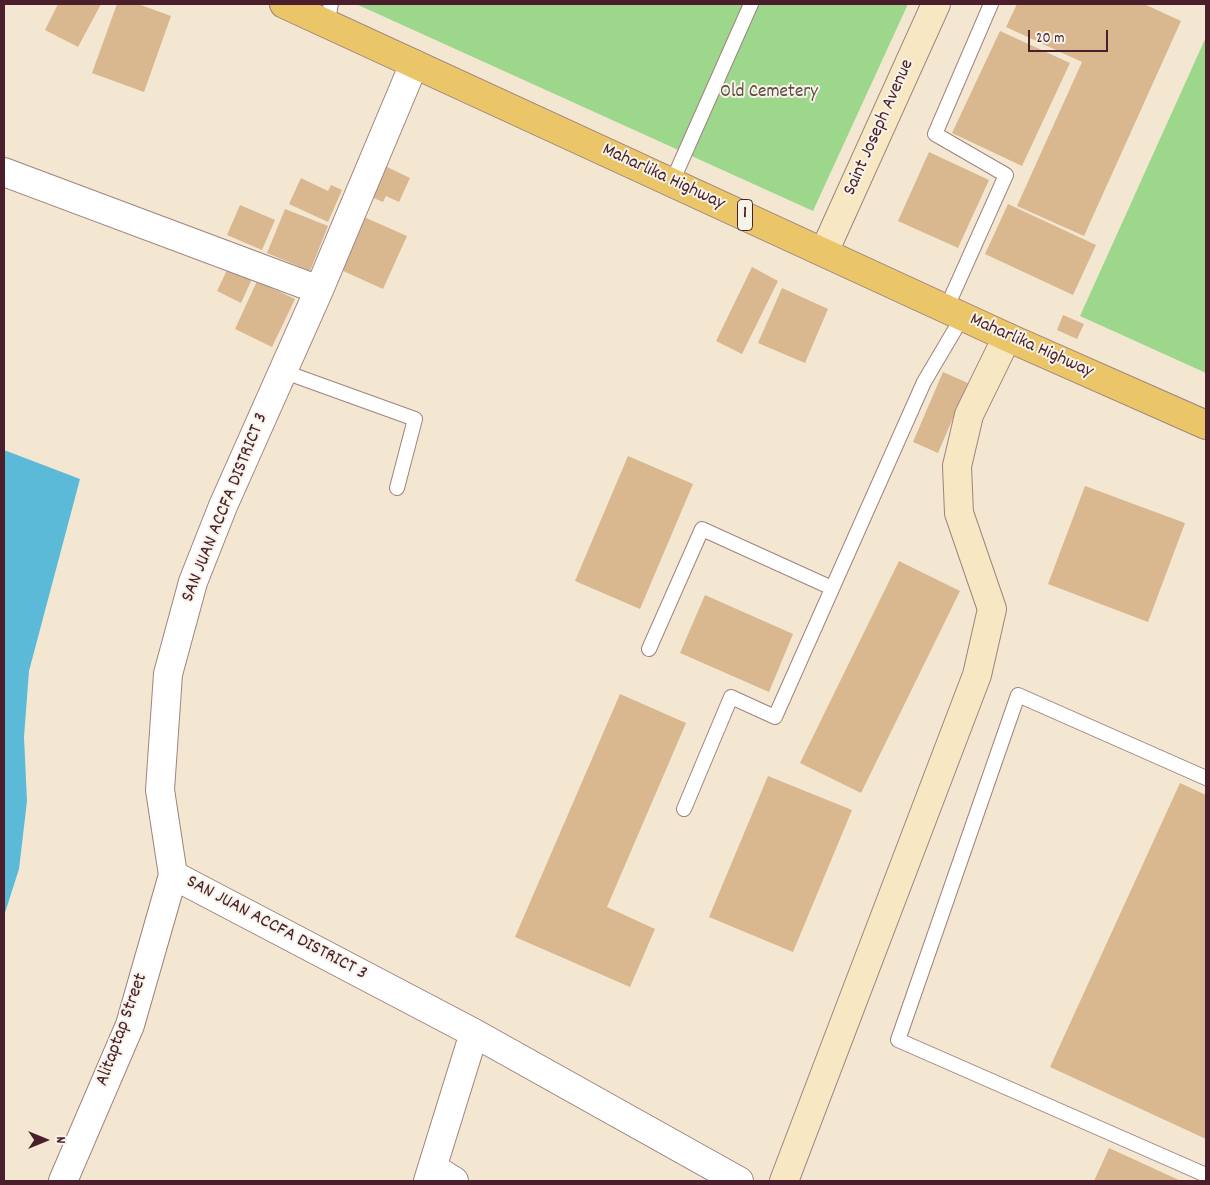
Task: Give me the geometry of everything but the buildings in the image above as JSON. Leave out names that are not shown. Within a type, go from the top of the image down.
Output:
[{"type":"main road","name":"Maharlika Highway","points":[[284,4],[329,14],[414,64],[1007,337],[1206,425]]},
{"type":"street","name":"Saint Joseph Avenue","points":[[824,252],[936,4]]},
{"type":"street","name":"SAN JUAN ACCFA DISTRICT 3","points":[[414,64],[319,290],[223,506],[193,582],[168,674],[160,790],[173,875],[474,1032],[739,1181]]},
{"type":"street","points":[[4,172],[319,290]]},
{"type":"street","points":[[784,1181],[977,675],[992,610],[958,513],[957,466],[969,415],[1007,337]]},
{"type":"street","name":"Alitaptap Street","points":[[64,1181],[130,1025],[173,875]]},
{"type":"street","points":[[438,1177],[474,1032]]},
{"type":"lane","points":[[672,182],[751,4]]},
{"type":"lane","points":[[684,809],[731,697],[775,717],[955,312],[1006,175],[934,134],[991,4]]},
{"type":"lane","points":[[282,371],[415,419],[397,488]]},
{"type":"lane","points":[[649,649],[702,529],[832,588]]},
{"type":"lane","points":[[1206,778],[1018,695],[898,1040],[1206,1175]]},
{"type":"green space","name":"Old Cemetery","points":[[356,4],[908,4],[813,211]]},
{"type":"green space","points":[[1206,37],[1206,373],[1080,316]]},
{"type":"water","points":[[4,450],[80,479],[29,671],[24,737],[27,801],[19,869],[4,916]]}]
